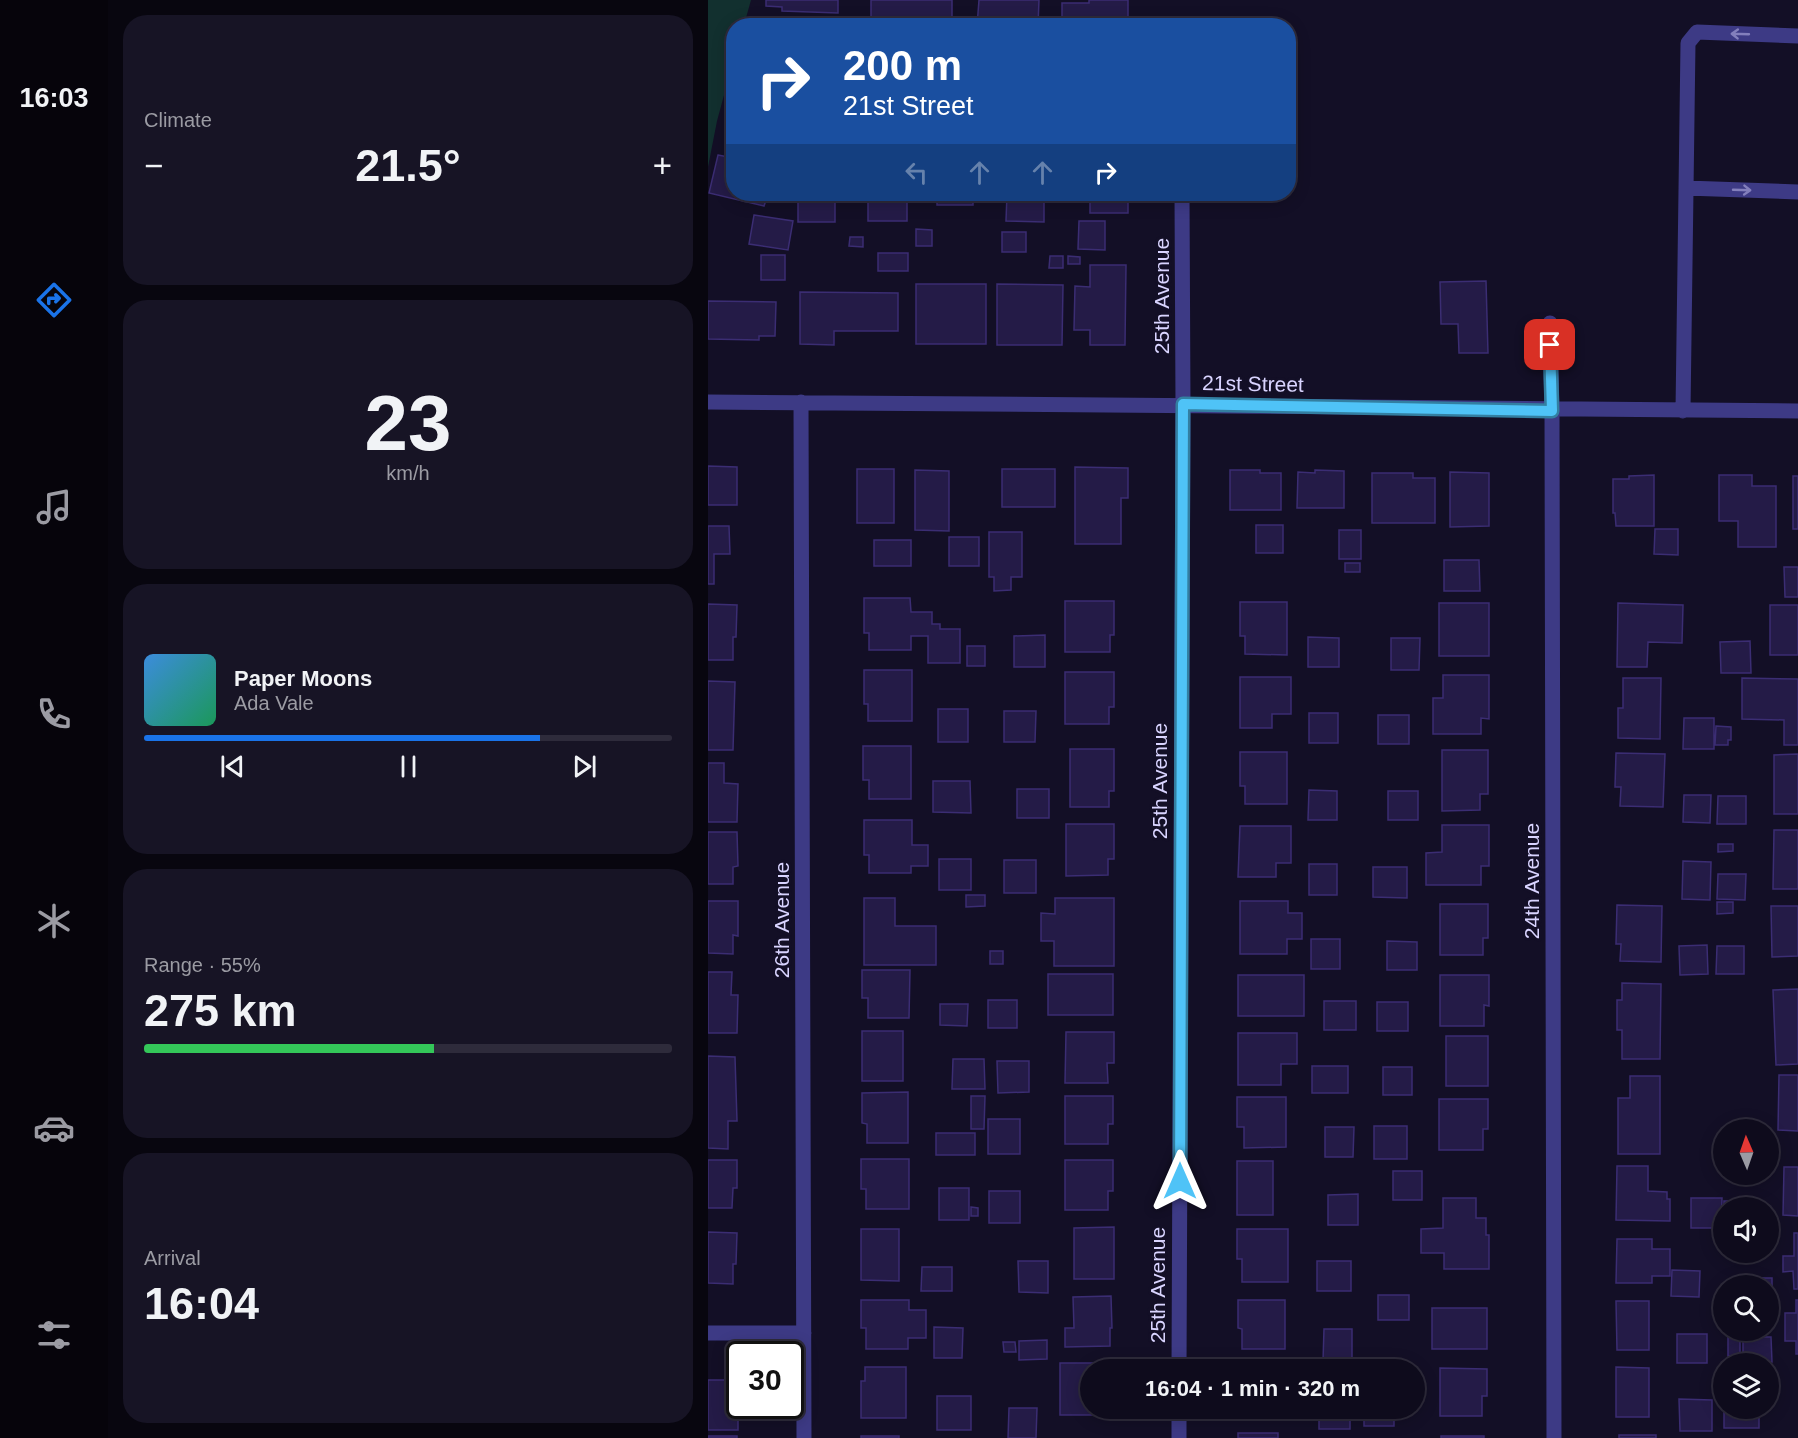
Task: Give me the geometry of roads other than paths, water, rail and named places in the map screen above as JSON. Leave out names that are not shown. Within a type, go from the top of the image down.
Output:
[{"type":"street","points":[[1683,411],[1688,43],[1696,32],[1798,36]]},
{"type":"street","points":[[1686,188],[1798,192]]},
{"type":"street","name":"25th Avenue","points":[[1179,1359],[1182,201]]},
{"type":"street","name":"24th Avenue","points":[[1550,323],[1554,1438]]},
{"type":"street","name":"21st Street","points":[[708,402],[1183,404],[1552,411],[1798,411]]},
{"type":"street","name":"26th Avenue","points":[[801,402],[804,1438]]},
{"type":"street","points":[[708,1333],[804,1333]]},
{"type":"street","points":[[1179,1419],[1179,1438]]}]
